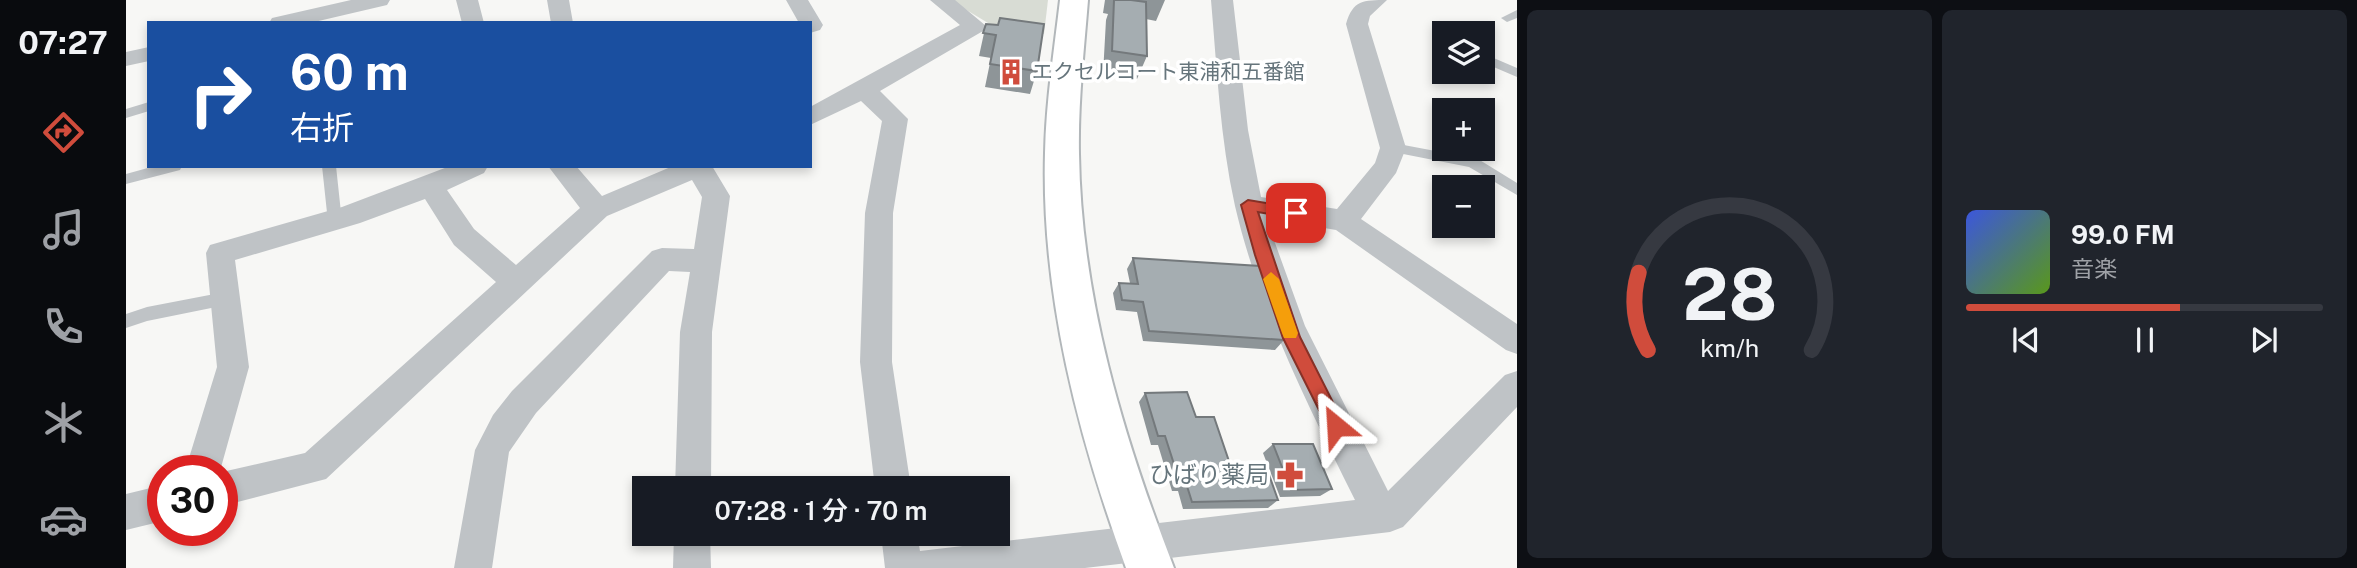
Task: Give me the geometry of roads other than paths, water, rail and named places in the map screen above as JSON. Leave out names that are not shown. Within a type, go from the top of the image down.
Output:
[{"type":"street","points":[[307,19],[379,0]]},
{"type":"street","points":[[467,0],[472,21]]},
{"type":"street","points":[[558,0],[562,21]]},
{"type":"street","points":[[797,0],[810,21]]},
{"type":"street","points":[[812,116],[864,90],[975,26],[941,0]]},
{"type":"street","points":[[1074,0],[1061,173],[1071,283],[1105,434],[1145,556]]},
{"type":"street","points":[[1222,0],[1236,139],[1248,205],[1262,255],[1292,338],[1381,515]]},
{"type":"street","points":[[1343,221],[1387,166],[1393,148],[1357,23],[1360,13],[1376,0]]},
{"type":"street","points":[[126,59],[147,54]]},
{"type":"street","points":[[864,90],[895,119],[879,213],[876,362],[891,476]]},
{"type":"street","points":[[207,455],[233,367],[220,253],[335,222],[431,187],[471,168]]},
{"type":"street","points":[[563,168],[597,209]]},
{"type":"street","points":[[238,485],[314,467],[597,209],[696,168]]},
{"type":"street","points":[[693,476],[696,332],[716,196],[699,168]]},
{"type":"street","points":[[431,187],[464,237],[516,282]]},
{"type":"street","points":[[1248,205],[1343,221],[1517,341]]},
{"type":"street","points":[[473,568],[492,450],[505,426],[524,402],[662,259],[706,261]]},
{"type":"street","points":[[926,568],[1145,556],[1390,514],[1517,385]]},
{"type":"street","points":[[126,512],[147,507]]},
{"type":"street","points":[[692,546],[692,568]]},
{"type":"street","points":[[901,546],[904,568]]},
{"type":"lane","points":[[1495,63],[1517,73]]},
{"type":"lane","points":[[126,114],[147,107]]},
{"type":"lane","points":[[1393,148],[1473,163],[1517,190]]},
{"type":"lane","points":[[126,179],[167,168]]},
{"type":"lane","points":[[329,168],[335,222]]},
{"type":"lane","points":[[126,321],[225,299]]},
{"type":"place","name":"エクセルコート東浦和五番館","points":[[1011,72]]},
{"type":"place","name":"ひばり薬局","points":[[1290,475]]}]
